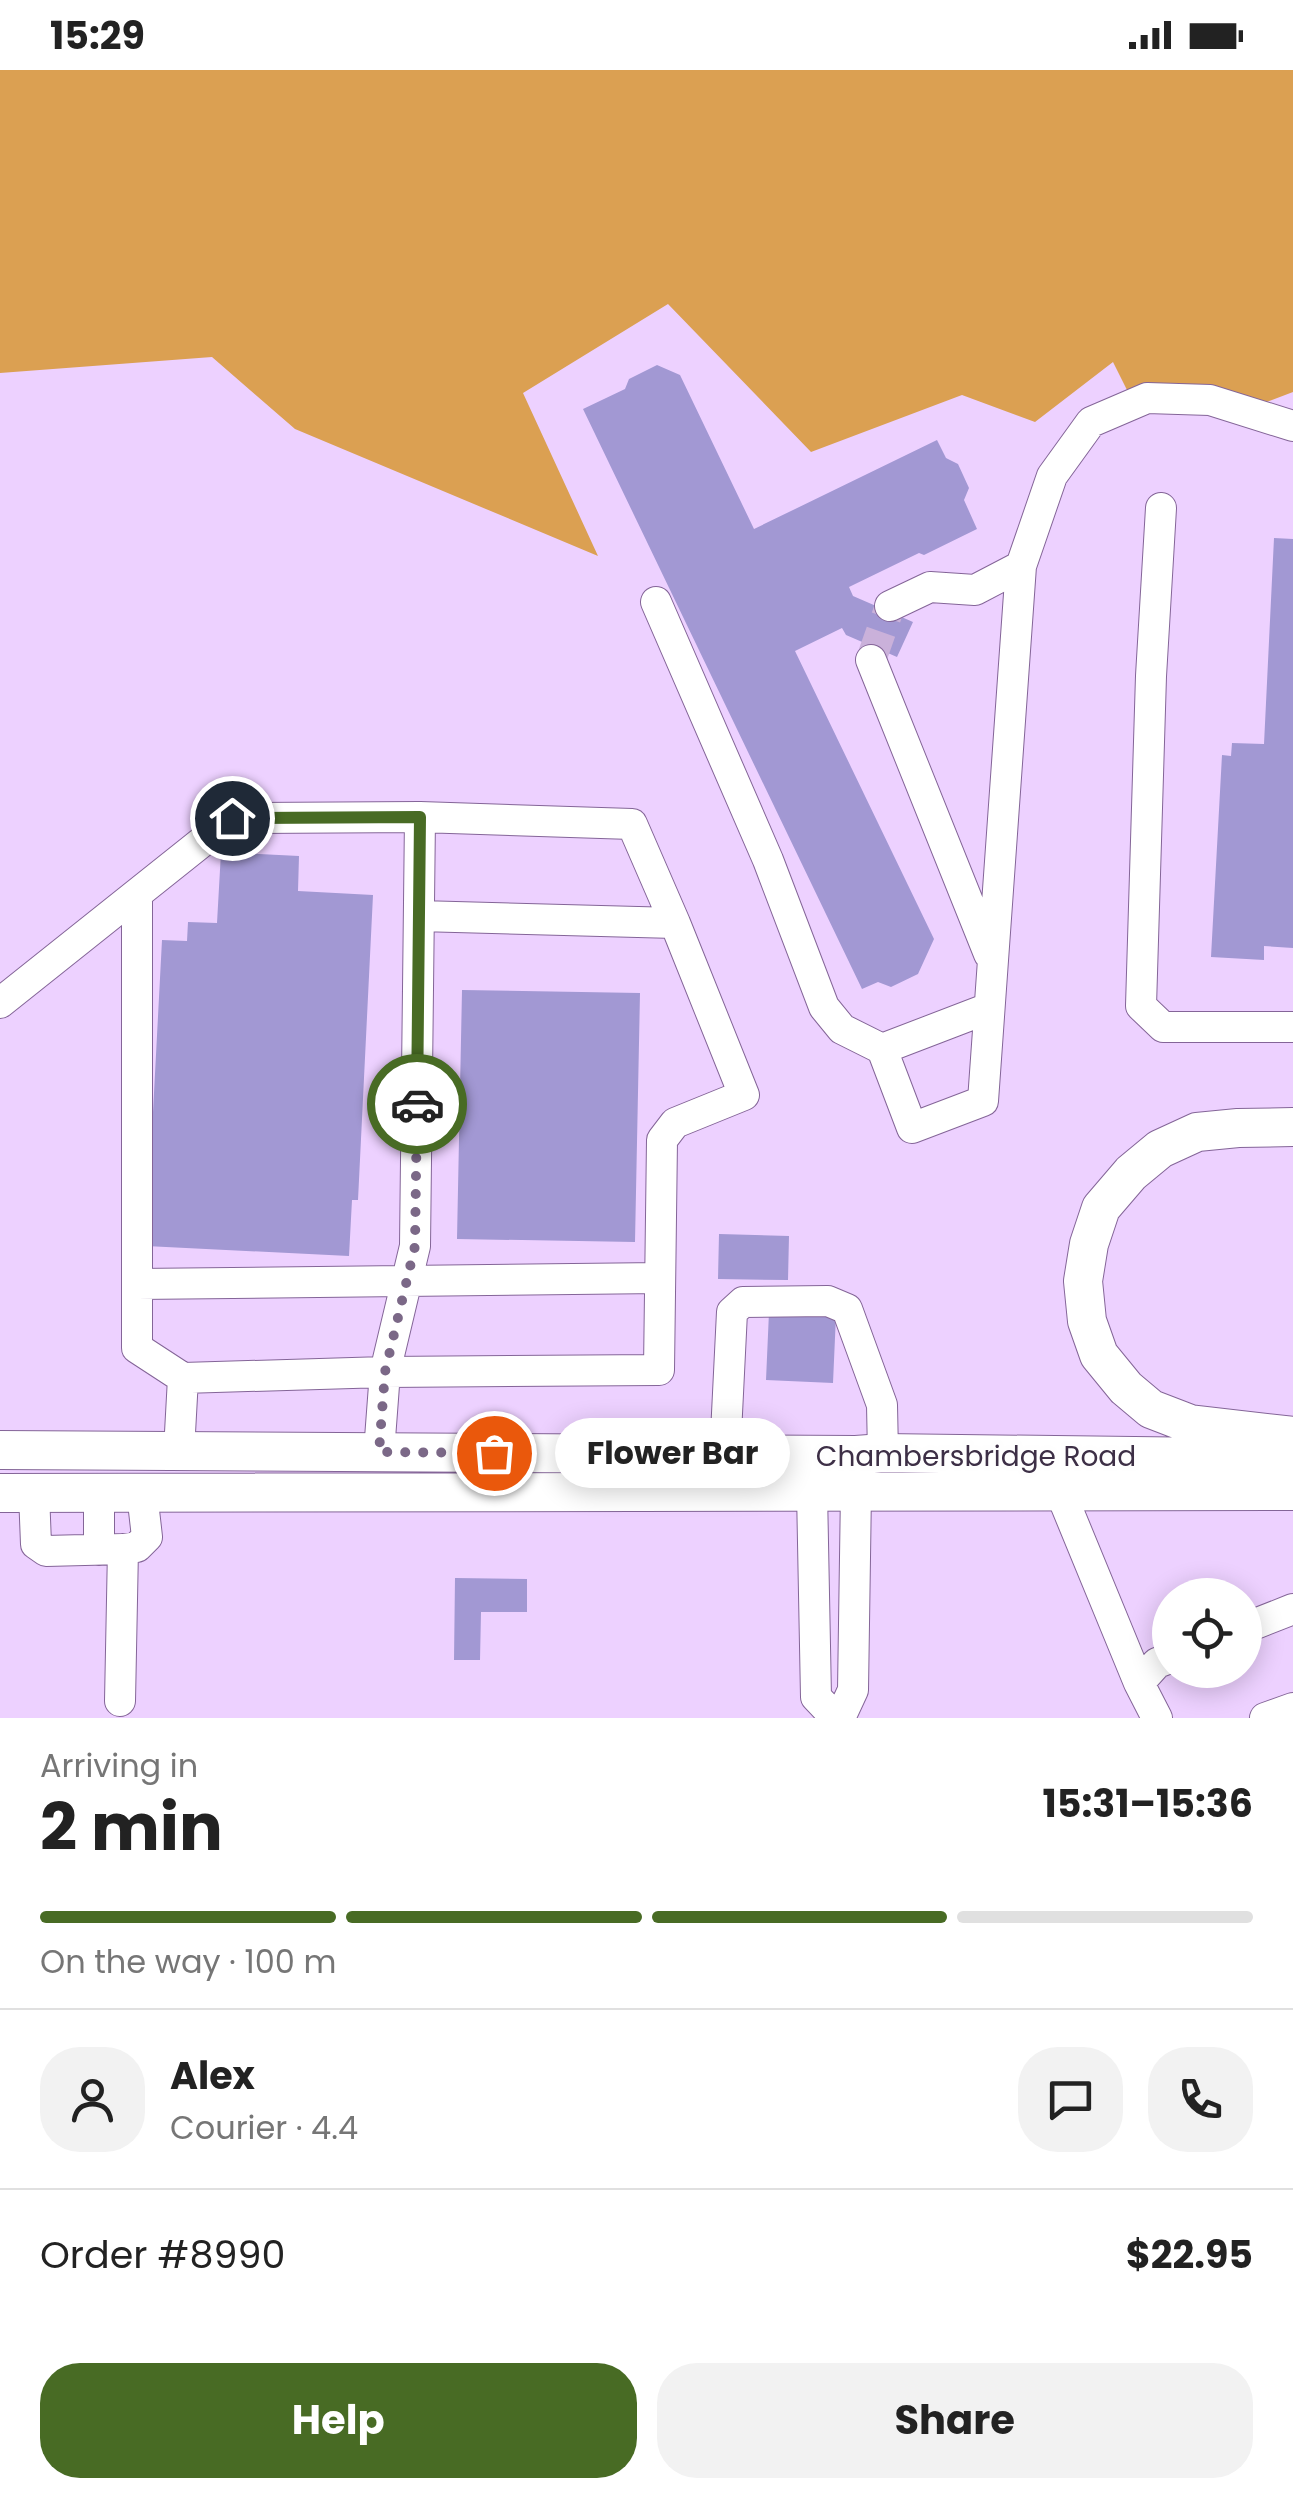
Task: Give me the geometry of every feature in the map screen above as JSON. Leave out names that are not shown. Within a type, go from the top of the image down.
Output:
[{"type":"main road","points":[[1293,1128],[1198,1132],[1160,1149],[1131,1174],[1102,1208],[1083,1282],[1087,1321],[1099,1355],[1126,1388],[1152,1409],[1190,1424],[1293,1436]]},
{"type":"main road","name":"Chambersbridge Road","points":[[0,1450],[1293,1458]]},
{"type":"main road","name":"Chambersbridge Road","points":[[17,1493],[1293,1491]]},
{"type":"street","points":[[656,602],[768,860],[824,1007],[842,1029],[882,1049],[912,1128],[983,1101],[1021,566],[1052,476],[1091,422],[1147,398],[1210,400],[1293,426]]},
{"type":"street","points":[[1161,508],[1151,676],[1141,1006],[1162,1028],[1293,1028]]},
{"type":"street","points":[[890,606],[930,587],[975,590],[1021,566]]},
{"type":"street","points":[[871,660],[992,960]]},
{"type":"street","points":[[379,1452],[385,1372],[415,1246],[420,817]]},
{"type":"street","points":[[0,1003],[232,818],[420,817],[632,824],[744,1095],[675,1123],[662,1140],[659,1370],[183,1378],[137,1348],[137,894]]},
{"type":"street","points":[[419,916],[674,923]]},
{"type":"street","points":[[882,1049],[989,1008]]},
{"type":"street","points":[[137,1284],[660,1278]]},
{"type":"street","points":[[726,1454],[732,1312],[742,1302],[828,1301],[847,1309],[882,1405],[883,1453]]},
{"type":"street","points":[[179,1451],[183,1378]]},
{"type":"street","points":[[812,1491],[816,1697],[838,1718],[854,1690],[856,1491]]},
{"type":"street","points":[[1060,1491],[1157,1718]]},
{"type":"street","points":[[17,1493],[36,1544],[46,1551],[137,1546],[147,1537],[142,1493]]},
{"type":"street","points":[[99,1493],[111,1550],[120,1701]]},
{"type":"street","points":[[1262,1621],[1293,1609]]},
{"type":"street","points":[[1139,1683],[1152,1669]]},
{"type":"street","points":[[1265,1718],[1293,1708]]},
{"type":"shaded area","points":[[0,70],[1293,70],[1293,392],[1245,410],[1137,410],[1113,362],[1035,422],[962,395],[811,452],[668,304],[523,393],[598,556],[295,429],[212,357],[0,373]]},
{"type":"building","points":[[657,365],[680,375],[754,529],[937,440],[946,458],[958,464],[969,488],[964,500],[977,529],[849,587],[853,596],[913,622],[897,657],[846,635],[842,628],[795,651],[934,939],[918,974],[891,987],[878,982],[862,989],[583,409],[625,389],[629,379]]},
{"type":"building","points":[[1274,538],[1293,539],[1293,948],[1264,946],[1264,960],[1211,957],[1222,755],[1231,756],[1232,743],[1264,744]]},
{"type":"building","points":[[221,852],[299,856],[298,891],[373,895],[358,1200],[352,1200],[349,1256],[146,1246],[162,940],[187,941],[188,922],[217,923]]},
{"type":"building","points":[[462,990],[640,993],[635,1242],[457,1239]]},
{"type":"building","points":[[719,1234],[789,1236],[788,1280],[718,1279]]},
{"type":"building","points":[[769,1312],[836,1315],[833,1383],[766,1380]]},
{"type":"building","points":[[455,1578],[527,1579],[527,1612],[481,1612],[480,1660],[454,1660]]},
{"type":"tunnel","points":[[871,660],[890,606]]},
{"type":"way so far","points":[[417,1104],[415,1246],[385,1372],[379,1452],[494,1453]]},
{"type":"place","name":"Flower Bar","points":[[494,1453]]},
{"type":"route","points":[[232,818],[420,817],[417,1104]]}]
